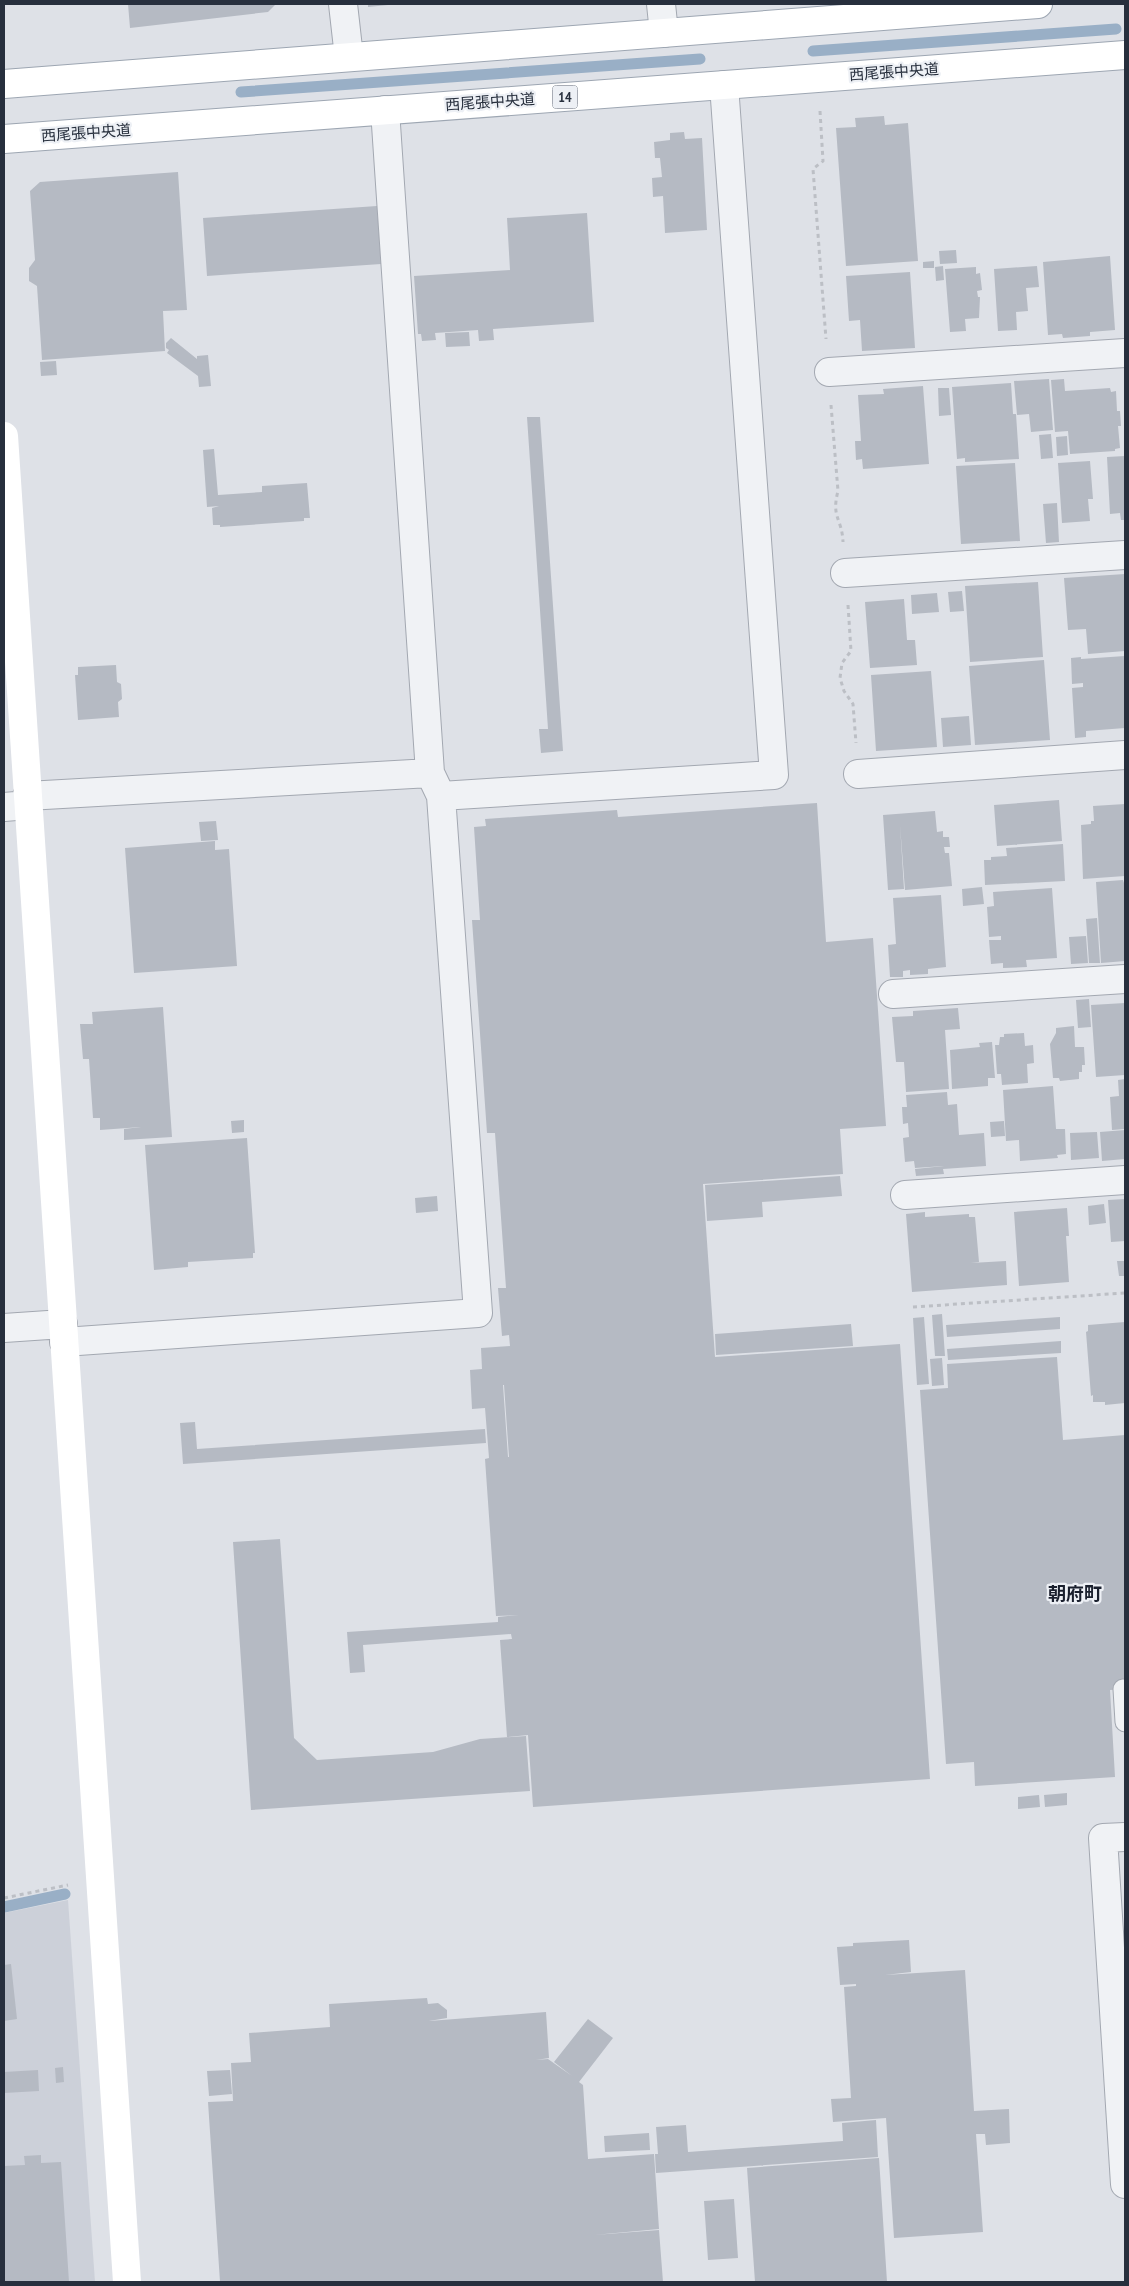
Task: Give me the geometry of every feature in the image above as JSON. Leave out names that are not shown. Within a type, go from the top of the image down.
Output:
[{"type":"main road","points":[[4,84],[664,33],[977,6],[1038,4]]},
{"type":"main road","name":"西尾張中央道","points":[[4,139],[1125,55]]},
{"type":"main road","points":[[4,436],[20,803],[64,1333],[127,2282]]},
{"type":"street","points":[[343,4],[349,58]]},
{"type":"street","points":[[661,4],[664,33]]},
{"type":"street","points":[[20,803],[436,785],[774,775],[724,85]]},
{"type":"street","points":[[4,1328],[64,1333],[478,1313],[385,110]]},
{"type":"street","points":[[829,372],[1125,352]]},
{"type":"street","points":[[845,573],[1125,555]]},
{"type":"street","points":[[858,774],[1125,755]]},
{"type":"street","points":[[893,994],[1125,979]]},
{"type":"street","points":[[905,1195],[1125,1180]]},
{"type":"street","points":[[1125,1836],[1103,1838],[1125,2184]]},
{"type":"lane","points":[[1123,1690],[1125,1722]]},
{"type":"path","points":[[820,110],[823,161],[814,169],[838,491],[834,504],[835,517],[842,530],[851,651],[842,663],[840,678],[844,691],[853,704],[858,774]]},
{"type":"path","points":[[913,1307],[1125,1293]]},
{"type":"path","points":[[4,1898],[100,1878]]},
{"type":"shaded area","points":[[68,1900],[95,2282],[4,2282],[4,1913]]},
{"type":"building","points":[[128,4],[276,4],[268,12],[130,28]]},
{"type":"building","points":[[368,4],[388,4],[388,5],[368,7]]},
{"type":"building","points":[[884,116],[885,125],[908,123],[918,261],[846,266],[836,128],[856,127],[855,118]]},
{"type":"building","points":[[684,132],[685,139],[702,138],[707,230],[665,233],[663,196],[653,197],[652,178],[662,177],[660,158],[655,158],[654,142],[670,140],[670,133]]},
{"type":"building","points":[[178,172],[187,310],[163,311],[165,351],[42,360],[37,286],[29,281],[29,268],[35,260],[30,191],[40,182]]},
{"type":"building","points":[[377,206],[381,264],[207,276],[203,218]]},
{"type":"building","points":[[587,213],[594,322],[493,329],[494,340],[479,341],[478,330],[435,333],[436,340],[422,341],[421,334],[418,334],[414,276],[510,270],[507,218]]},
{"type":"building","points":[[956,250],[957,263],[940,264],[939,251]]},
{"type":"building","points":[[1110,256],[1115,330],[1090,332],[1090,336],[1063,338],[1062,334],[1048,335],[1043,262]]},
{"type":"building","points":[[934,261],[934,268],[923,268],[923,262]]},
{"type":"building","points":[[943,266],[944,280],[936,281],[935,267]]},
{"type":"building","points":[[1037,266],[1039,287],[1026,288],[1028,311],[1016,312],[1017,330],[998,331],[994,269]]},
{"type":"building","points":[[976,267],[976,274],[980,273],[982,290],[977,291],[978,297],[980,297],[979,318],[965,319],[966,331],[950,332],[945,269]]},
{"type":"building","points":[[910,272],[915,348],[862,351],[860,320],[849,321],[846,276]]},
{"type":"building","points":[[469,332],[470,346],[446,347],[445,333]]},
{"type":"building","points":[[171,338],[197,359],[197,356],[208,355],[211,386],[199,387],[198,376],[167,353],[169,350],[166,348],[166,343]]},
{"type":"building","points":[[56,361],[57,375],[41,376],[40,362]]},
{"type":"building","points":[[1049,379],[1053,430],[1031,432],[1029,414],[1017,415],[1014,381]]},
{"type":"building","points":[[1064,379],[1065,391],[1110,388],[1111,392],[1116,391],[1117,411],[1120,411],[1121,426],[1118,426],[1120,448],[1115,449],[1115,451],[1070,454],[1068,431],[1055,432],[1051,380]]},
{"type":"building","points":[[1011,383],[1013,414],[1016,414],[1019,459],[965,462],[965,458],[957,459],[952,387]]},
{"type":"building","points":[[923,386],[929,464],[863,469],[862,459],[856,460],[855,441],[861,441],[858,395],[884,394],[883,389]]},
{"type":"building","points":[[938,388],[949,388],[951,415],[939,416]]},
{"type":"building","points":[[527,417],[540,417],[563,751],[541,753],[539,729],[548,729]]},
{"type":"building","points":[[1051,434],[1053,458],[1041,459],[1039,435]]},
{"type":"building","points":[[1067,436],[1068,455],[1057,456],[1056,437]]},
{"type":"building","points":[[214,449],[218,495],[262,492],[262,486],[307,483],[310,518],[304,518],[304,521],[220,527],[220,525],[213,525],[212,508],[219,506],[207,507],[203,450]]},
{"type":"building","points":[[1125,456],[1125,520],[1121,520],[1120,513],[1110,514],[1107,457]]},
{"type":"building","points":[[1090,461],[1093,499],[1088,499],[1090,521],[1062,523],[1058,463]]},
{"type":"building","points":[[1015,463],[1020,541],[961,544],[956,466]]},
{"type":"building","points":[[1057,503],[1059,542],[1046,543],[1043,504]]},
{"type":"building","points":[[1125,574],[1125,651],[1088,654],[1086,629],[1068,630],[1064,578]]},
{"type":"building","points":[[1038,582],[1043,657],[970,662],[965,586]]},
{"type":"building","points":[[962,591],[964,611],[950,612],[948,592]]},
{"type":"building","points":[[937,593],[939,612],[912,614],[911,595]]},
{"type":"building","points":[[904,599],[907,640],[915,640],[917,665],[870,668],[865,602]]},
{"type":"building","points":[[1125,656],[1125,728],[1086,731],[1086,737],[1075,738],[1072,688],[1083,687],[1083,683],[1072,684],[1071,658]]},
{"type":"building","points":[[1044,660],[1050,740],[975,745],[969,666]]},
{"type":"building","points":[[116,665],[117,682],[121,684],[122,699],[118,702],[119,717],[78,720],[75,675],[78,675],[78,667]]},
{"type":"building","points":[[931,671],[937,747],[876,751],[871,675]]},
{"type":"building","points":[[969,716],[971,745],[943,747],[941,718]]},
{"type":"building","points":[[1059,800],[1062,841],[997,846],[994,805]]},
{"type":"building","points":[[817,803],[826,942],[873,938],[886,1126],[840,1129],[843,1174],[703,1184],[715,1357],[900,1344],[930,1779],[533,1807],[528,1735],[507,1737],[500,1640],[512,1639],[511,1634],[363,1645],[365,1672],[350,1673],[347,1632],[498,1622],[498,1617],[519,1615],[496,1616],[485,1459],[489,1458],[485,1408],[472,1409],[470,1370],[482,1369],[481,1348],[510,1346],[509,1335],[502,1336],[498,1288],[506,1288],[495,1133],[487,1133],[472,920],[480,920],[474,827],[486,826],[485,819],[617,810],[618,817]],"holes":[[[503,1385],[504,1385],[509,1457]]]},
{"type":"building","points":[[1125,804],[1125,876],[1083,879],[1081,825],[1091,824],[1091,821],[1094,821],[1093,806]]},
{"type":"building","points":[[935,811],[937,832],[943,831],[943,837],[949,837],[950,847],[944,847],[945,853],[949,853],[952,886],[905,890],[900,825],[904,889],[888,890],[883,815]]},
{"type":"building","points":[[216,821],[218,840],[201,841],[199,822]]},
{"type":"building","points":[[215,841],[215,850],[229,849],[237,966],[134,973],[125,848]]},
{"type":"building","points":[[1063,844],[1065,881],[985,885],[984,860],[991,860],[991,857],[1007,856],[1006,848]]},
{"type":"building","points":[[1123,880],[1125,886],[1125,961],[1101,963],[1096,882]]},
{"type":"building","points":[[982,887],[984,904],[963,906],[962,889]]},
{"type":"building","points":[[1052,888],[1057,958],[1026,960],[1027,967],[1003,968],[1003,963],[991,964],[989,940],[1001,940],[1001,936],[989,937],[987,907],[994,906],[993,892]]},
{"type":"building","points":[[941,895],[946,967],[928,969],[928,974],[910,975],[910,970],[903,971],[903,977],[890,977],[888,945],[896,944],[893,898]]},
{"type":"building","points":[[1097,918],[1100,963],[1089,963],[1086,919]]},
{"type":"building","points":[[1086,936],[1088,963],[1071,964],[1069,937]]},
{"type":"building","points":[[1089,999],[1091,1027],[1078,1028],[1076,1000]]},
{"type":"building","points":[[1125,1003],[1125,1075],[1096,1077],[1091,1005]]},
{"type":"building","points":[[163,1007],[172,1137],[124,1140],[124,1129],[141,1127],[100,1130],[100,1118],[93,1118],[89,1059],[83,1059],[80,1024],[93,1024],[92,1012]]},
{"type":"building","points":[[958,1008],[960,1029],[945,1030],[949,1089],[906,1092],[904,1062],[896,1062],[892,1017],[913,1016],[913,1011]]},
{"type":"building","points":[[1074,1026],[1075,1047],[1084,1047],[1085,1065],[1082,1065],[1082,1072],[1079,1072],[1079,1079],[1060,1081],[1059,1078],[1053,1078],[1050,1044],[1056,1033],[1056,1028]]},
{"type":"building","points":[[1024,1033],[1025,1046],[1033,1045],[1034,1063],[1027,1064],[1028,1083],[1002,1085],[1001,1074],[997,1074],[995,1045],[999,1045],[1000,1037],[1004,1037],[1004,1034]]},
{"type":"building","points":[[992,1042],[995,1078],[988,1078],[988,1086],[952,1089],[950,1050],[980,1047],[979,1043]]},
{"type":"building","points":[[1125,1079],[1125,1129],[1112,1130],[1110,1097],[1119,1096],[1118,1080]]},
{"type":"building","points":[[1053,1086],[1056,1129],[1065,1129],[1066,1154],[1057,1155],[1058,1158],[1020,1161],[1019,1140],[1006,1141],[1003,1090]]},
{"type":"building","points":[[947,1092],[948,1105],[957,1104],[959,1135],[984,1133],[986,1166],[943,1169],[944,1174],[916,1176],[915,1169],[944,1166],[915,1168],[914,1161],[905,1162],[903,1138],[909,1137],[908,1123],[903,1124],[902,1107],[907,1107],[906,1095]]},
{"type":"building","points":[[244,1120],[244,1132],[232,1133],[231,1121]]},
{"type":"building","points":[[1004,1121],[1005,1136],[991,1137],[990,1122]]},
{"type":"building","points":[[1125,1130],[1125,1159],[1102,1161],[1100,1132]]},
{"type":"building","points":[[1097,1132],[1099,1158],[1071,1160],[1070,1133]]},
{"type":"building","points":[[247,1138],[255,1253],[253,1253],[253,1258],[188,1262],[188,1267],[154,1270],[145,1145]]},
{"type":"building","points":[[840,1176],[842,1196],[762,1202],[763,1217],[707,1221],[705,1185]]},
{"type":"building","points":[[437,1196],[438,1211],[416,1213],[415,1198]]},
{"type":"building","points":[[1125,1199],[1125,1241],[1111,1242],[1108,1200]]},
{"type":"building","points":[[1104,1204],[1106,1223],[1089,1225],[1088,1206]]},
{"type":"building","points":[[1067,1208],[1069,1236],[1066,1236],[1069,1282],[1019,1286],[1014,1212]]},
{"type":"building","points":[[925,1212],[925,1217],[969,1214],[969,1217],[975,1217],[979,1262],[971,1263],[1006,1261],[1007,1285],[912,1292],[906,1214]]},
{"type":"building","points":[[1117,1261],[1125,1261],[1125,1276],[1119,1276]]},
{"type":"building","points":[[942,1314],[945,1356],[935,1356],[932,1315]]},
{"type":"building","points":[[924,1317],[929,1384],[917,1385],[913,1318]]},
{"type":"building","points":[[1060,1317],[1060,1329],[947,1337],[946,1325]]},
{"type":"building","points":[[1125,1322],[1125,1403],[1105,1405],[1105,1402],[1093,1402],[1086,1332],[1088,1331],[1088,1325]]},
{"type":"building","points":[[851,1324],[853,1346],[716,1355],[715,1334]]},
{"type":"building","points":[[1061,1341],[1061,1353],[948,1360],[947,1349]]},
{"type":"building","points":[[1057,1357],[1063,1440],[1125,1435],[1125,1689],[1110,1690],[1115,1777],[975,1786],[974,1762],[946,1764],[920,1390],[948,1388],[947,1364]]},
{"type":"building","points":[[942,1358],[944,1385],[932,1386],[930,1359]]},
{"type":"building","points":[[195,1422],[197,1449],[485,1429],[486,1443],[183,1464],[180,1423]]},
{"type":"building","points":[[280,1539],[294,1738],[317,1760],[433,1752],[480,1739],[526,1736],[530,1791],[251,1810],[233,1542]]},
{"type":"building","points":[[1067,1793],[1067,1805],[1045,1807],[1044,1795]]},
{"type":"building","points":[[1039,1795],[1040,1807],[1018,1809],[1018,1797]]},
{"type":"building","points":[[909,1940],[911,1972],[885,1975],[965,1970],[974,2111],[1009,2109],[1010,2143],[986,2145],[985,2134],[976,2134],[983,2232],[894,2238],[886,2118],[833,2122],[831,2099],[851,2098],[844,1987],[856,1986],[856,1984],[840,1985],[837,1947],[853,1946],[853,1943]]},
{"type":"building","points":[[11,1964],[17,2019],[4,2021],[4,1965]]},
{"type":"building","points":[[427,1998],[428,2004],[438,2003],[447,2010],[447,2018],[429,2021],[546,2012],[549,2058],[536,2060],[548,2059],[572,2076],[554,2062],[588,2019],[613,2038],[579,2082],[583,2085],[588,2159],[654,2154],[659,2229],[594,2235],[659,2230],[663,2282],[220,2282],[208,2102],[233,2101],[231,2063],[251,2062],[249,2033],[330,2027],[329,2004]]},
{"type":"building","points":[[63,2067],[64,2082],[56,2083],[55,2068]]},
{"type":"building","points":[[38,2070],[39,2091],[4,2093],[4,2072]]},
{"type":"building","points":[[230,2070],[232,2094],[209,2096],[207,2071]]},
{"type":"building","points":[[876,2120],[878,2157],[656,2173],[655,2154],[658,2154],[656,2127],[686,2125],[688,2152],[843,2141],[842,2123]]},
{"type":"building","points":[[649,2133],[650,2150],[605,2152],[604,2136]]},
{"type":"building","points":[[41,2155],[41,2163],[61,2162],[69,2282],[4,2282],[4,2166],[25,2165],[24,2156]]},
{"type":"building","points":[[879,2158],[887,2282],[755,2282],[747,2168]]},
{"type":"building","points":[[734,2199],[738,2258],[708,2260],[704,2201]]},
{"type":"waterway","points":[[813,51],[1116,29]]},
{"type":"waterway","points":[[241,92],[700,59]]},
{"type":"waterway","points":[[4,1907],[65,1894]]},
{"type":"district","name":"朝府町","points":[[1075,1594]]}]
